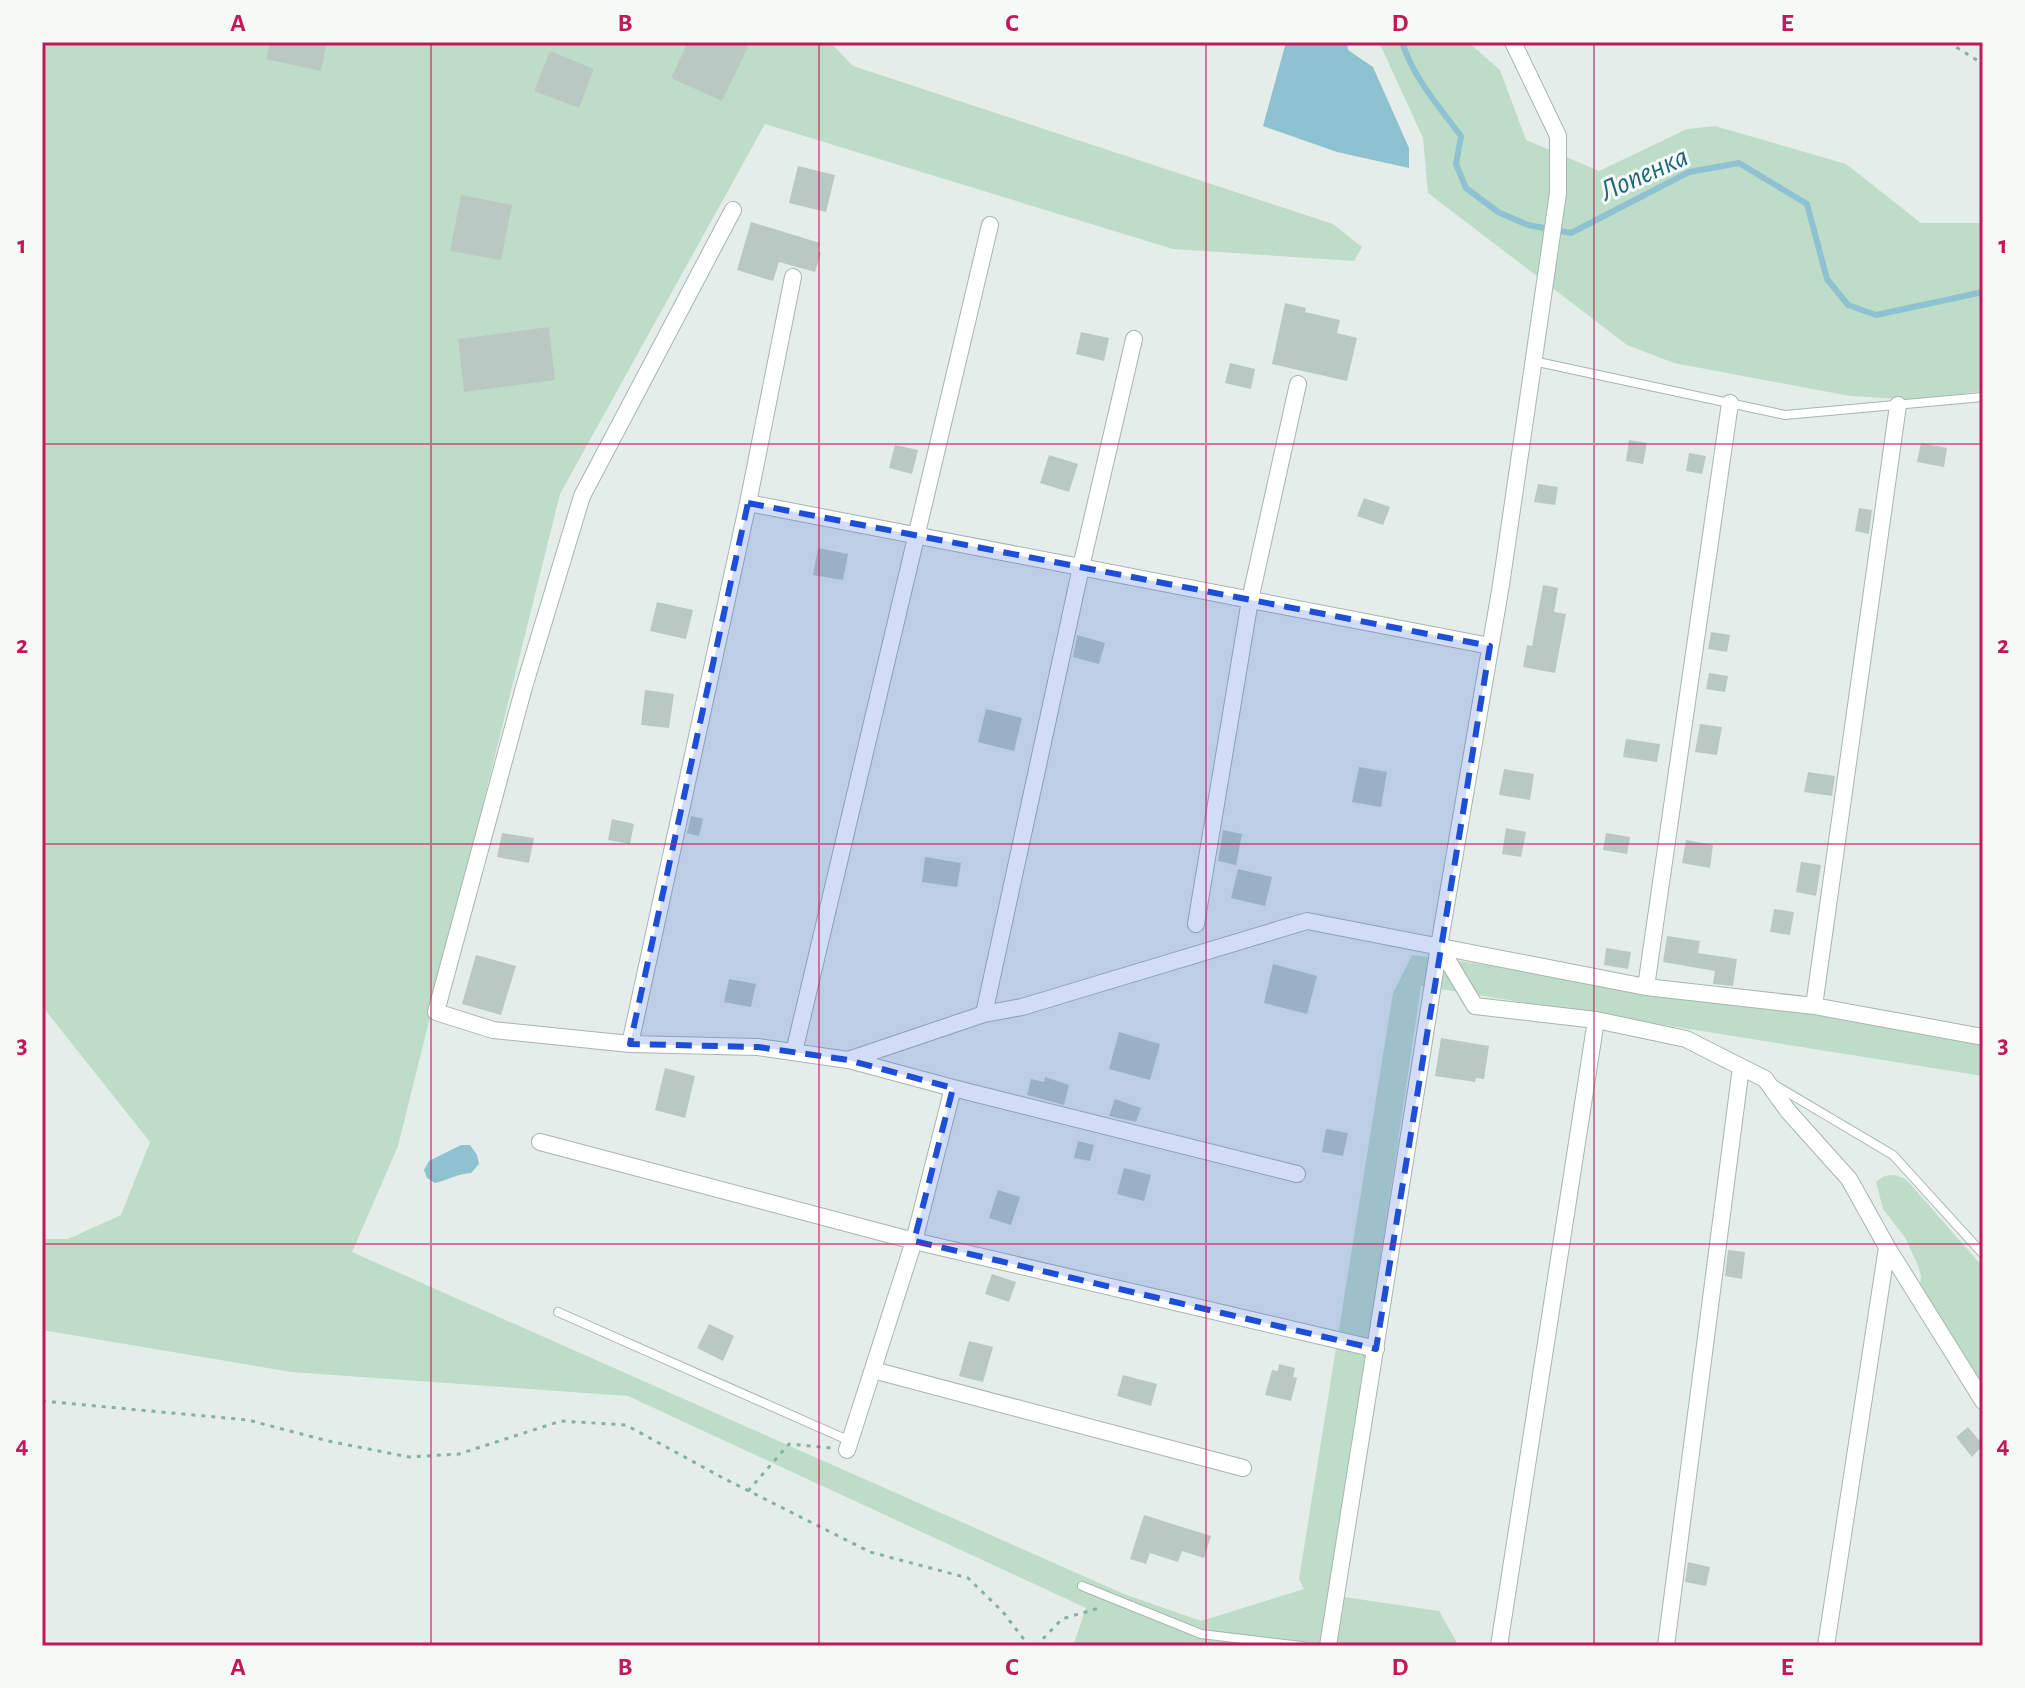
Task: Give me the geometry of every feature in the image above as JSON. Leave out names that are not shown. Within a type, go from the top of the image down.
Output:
[{"type":"street","points":[[1328,1646],[1490,646],[1558,193],[1558,136],[1513,42]]},
{"type":"street","points":[[733,210],[582,496],[524,687],[436,1012],[493,1030],[630,1044],[758,1047],[848,1060],[1297,1174]]},
{"type":"street","points":[[794,1052],[990,225]]},
{"type":"street","points":[[630,1044],[748,503],[793,277]]},
{"type":"street","points":[[984,1014],[1134,339]]},
{"type":"street","points":[[1196,924],[1250,600],[1298,384]]},
{"type":"street","points":[[1646,987],[1730,403]]},
{"type":"street","points":[[1814,1006],[1898,405]]},
{"type":"street","points":[[748,503],[1490,646]]},
{"type":"street","points":[[848,1060],[984,1014],[1022,1007],[1307,921],[1646,987],[1814,1006],[1983,1037]]},
{"type":"street","points":[[1439,946],[1475,1006],[1596,1020],[1686,1039],[1765,1079],[1788,1111],[1849,1179],[1887,1247],[1983,1401]]},
{"type":"street","points":[[1499,1646],[1596,1020]]},
{"type":"street","points":[[1666,1646],[1741,1067]]},
{"type":"street","points":[[849,1446],[914,1241],[953,1088]]},
{"type":"street","points":[[540,1142],[914,1241],[1376,1349]]},
{"type":"street","points":[[1826,1646],[1887,1247]]},
{"type":"street","points":[[873,1370],[1243,1468]]},
{"type":"lane","points":[[1533,361],[1785,415],[1983,397]]},
{"type":"lane","points":[[1765,1079],[1893,1155],[1983,1254]]},
{"type":"lane","points":[[558,1312],[849,1446]]},
{"type":"lane","points":[[1082,1586],[1201,1634],[1302,1646]]},
{"type":"path","points":[[1948,42],[1983,64]]},
{"type":"path","points":[[42,1401],[248,1420],[328,1441],[409,1457],[459,1454],[561,1421],[626,1425],[870,1552],[968,1578],[1003,1612],[1029,1646]]},
{"type":"path","points":[[748,1491],[789,1444],[849,1446]]},
{"type":"path","points":[[1036,1646],[1062,1619],[1122,1602]]},
{"type":"highlighted area","points":[[748,503],[1490,646],[1376,1349],[914,1241],[953,1088],[848,1060],[758,1047],[630,1044]]},
{"type":"green space","points":[[42,42],[830,42],[853,66],[1333,224],[1362,247],[1354,261],[1173,249],[765,124],[560,494],[398,1146],[352,1252],[1124,1594],[1201,1621],[1304,1589],[1299,1579],[1393,993],[1412,955],[1983,1030],[1983,1076],[1421,986],[1331,1595],[1439,1611],[1456,1646],[1073,1646],[1086,1608],[628,1396],[291,1372],[42,1330],[42,1239],[68,1239],[121,1215],[150,1142],[42,1006]]},
{"type":"green space","points":[[1379,42],[1468,42],[1500,70],[1526,140],[1599,171],[1687,129],[1715,126],[1846,164],[1921,223],[1983,223],[1983,391],[1918,400],[1850,396],[1674,363],[1627,345],[1428,193],[1423,138]]},
{"type":"green space","points":[[1884,1176],[1904,1178],[1911,1185],[1983,1267],[1983,1390],[1919,1295],[1921,1276],[1918,1266],[1906,1239],[1883,1209],[1876,1182]]},
{"type":"water","points":[[1286,42],[1347,42],[1348,50],[1373,67],[1409,148],[1409,168],[1337,152],[1263,126]]},
{"type":"water","points":[[461,1145],[470,1145],[477,1155],[479,1164],[471,1173],[435,1183],[427,1178],[424,1170],[429,1161]]},
{"type":"building","points":[[270,42],[327,42],[321,71],[266,59]]},
{"type":"building","points":[[688,42],[738,42],[748,47],[722,101],[671,78]]},
{"type":"building","points":[[550,51],[594,69],[579,108],[534,91]]},
{"type":"building","points":[[798,166],[835,175],[826,212],[789,203]]},
{"type":"building","points":[[461,195],[512,205],[501,260],[450,251]]},
{"type":"building","points":[[751,222],[820,243],[818,251],[821,253],[815,272],[779,262],[773,281],[737,270]]},
{"type":"building","points":[[1285,303],[1306,308],[1305,312],[1340,320],[1337,333],[1357,338],[1347,381],[1272,364]]},
{"type":"building","points":[[549,327],[555,380],[464,392],[458,339]]},
{"type":"building","points":[[1081,332],[1109,338],[1104,361],[1076,354]]},
{"type":"building","points":[[1230,363],[1255,369],[1251,389],[1225,383]]},
{"type":"building","points":[[1629,440],[1647,443],[1643,464],[1626,461]]},
{"type":"building","points":[[1921,443],[1947,448],[1944,467],[1917,462]]},
{"type":"building","points":[[895,445],[918,450],[912,474],[889,468]]},
{"type":"building","points":[[1689,453],[1706,456],[1702,474],[1686,471]]},
{"type":"building","points":[[1049,455],[1078,464],[1069,492],[1040,483]]},
{"type":"building","points":[[1538,484],[1558,487],[1555,505],[1534,502]]},
{"type":"building","points":[[1364,498],[1390,507],[1383,525],[1357,516]]},
{"type":"building","points":[[1859,508],[1872,510],[1869,534],[1855,531]]},
{"type":"building","points":[[818,548],[848,554],[843,580],[813,575]]},
{"type":"building","points":[[1543,585],[1558,588],[1554,612],[1566,614],[1555,673],[1523,667],[1527,645],[1532,646]]},
{"type":"building","points":[[657,602],[693,610],[686,639],[650,631]]},
{"type":"building","points":[[1711,632],[1730,635],[1727,652],[1708,649]]},
{"type":"building","points":[[1077,635],[1105,643],[1099,664],[1073,657]]},
{"type":"building","points":[[1709,673],[1728,676],[1725,692],[1706,689]]},
{"type":"building","points":[[645,690],[674,694],[669,728],[641,725]]},
{"type":"building","points":[[986,709],[1022,718],[1014,751],[978,742]]},
{"type":"building","points":[[1700,724],[1722,727],[1717,755],[1695,752]]},
{"type":"building","points":[[1626,739],[1660,744],[1657,762],[1623,757]]},
{"type":"building","points":[[1359,767],[1387,772],[1381,807],[1352,802]]},
{"type":"building","points":[[1504,769],[1534,774],[1530,800],[1499,795]]},
{"type":"building","points":[[1808,772],[1835,776],[1832,796],[1804,792]]},
{"type":"building","points":[[691,816],[703,819],[699,836],[687,833]]},
{"type":"building","points":[[612,819],[634,824],[630,844],[608,840]]},
{"type":"building","points":[[1506,828],[1526,832],[1521,857],[1502,854]]},
{"type":"building","points":[[1223,830],[1242,834],[1236,865],[1218,861]]},
{"type":"building","points":[[502,833],[534,838],[529,863],[497,857]]},
{"type":"building","points":[[1606,833],[1630,837],[1627,854],[1603,850]]},
{"type":"building","points":[[1686,840],[1713,845],[1710,868],[1682,863]]},
{"type":"building","points":[[925,857],[961,863],[957,887],[922,882]]},
{"type":"building","points":[[1801,862],[1821,865],[1816,896],[1796,892]]},
{"type":"building","points":[[1238,869],[1272,877],[1265,906],[1231,898]]},
{"type":"building","points":[[1774,909],[1794,912],[1790,935],[1770,932]]},
{"type":"building","points":[[1667,936],[1700,941],[1698,953],[1737,959],[1733,986],[1713,984],[1715,971],[1663,962]]},
{"type":"building","points":[[1606,948],[1631,952],[1628,969],[1604,965]]},
{"type":"building","points":[[476,955],[516,966],[501,1015],[462,1004]]},
{"type":"building","points":[[1273,964],[1317,976],[1307,1014],[1264,1003]]},
{"type":"building","points":[[729,979],[756,984],[751,1007],[724,1002]]},
{"type":"building","points":[[1119,1032],[1160,1044],[1150,1080],[1109,1069]]},
{"type":"building","points":[[1441,1038],[1489,1046],[1484,1079],[1476,1078],[1475,1082],[1435,1076]]},
{"type":"building","points":[[665,1068],[695,1076],[685,1118],[655,1110]]},
{"type":"building","points":[[1045,1077],[1069,1085],[1064,1105],[1027,1095],[1031,1079],[1044,1082]]},
{"type":"building","points":[[1115,1099],[1141,1108],[1136,1122],[1109,1116]]},
{"type":"building","points":[[1326,1129],[1348,1133],[1343,1156],[1322,1152]]},
{"type":"building","points":[[1078,1141],[1094,1145],[1090,1161],[1074,1158]]},
{"type":"building","points":[[1124,1168],[1151,1175],[1144,1201],[1117,1194]]},
{"type":"building","points":[[998,1190],[1020,1197],[1011,1225],[989,1218]]},
{"type":"building","points":[[1728,1250],[1745,1252],[1742,1279],[1725,1276]]},
{"type":"building","points":[[992,1274],[1016,1282],[1009,1302],[985,1294]]},
{"type":"building","points":[[709,1324],[734,1336],[723,1361],[697,1348]]},
{"type":"building","points":[[969,1341],[993,1347],[983,1382],[959,1376]]},
{"type":"building","points":[[1279,1364],[1295,1368],[1293,1377],[1297,1378],[1291,1401],[1265,1395],[1272,1370],[1278,1371]]},
{"type":"building","points":[[1123,1375],[1157,1384],[1151,1406],[1117,1396]]},
{"type":"building","points":[[1968,1427],[1983,1445],[1972,1457],[1956,1437]]},
{"type":"building","points":[[1144,1515],[1211,1536],[1204,1558],[1182,1551],[1178,1562],[1150,1553],[1146,1564],[1130,1559]]},
{"type":"building","points":[[1688,1562],[1710,1567],[1706,1586],[1685,1582]]},
{"type":"waterway","name":"Лопенка","points":[[1402,42],[1420,79],[1461,136],[1456,164],[1466,188],[1498,212],[1528,225],[1571,233],[1689,172],[1739,163],[1807,204],[1827,279],[1848,305],[1876,315],[1983,292]]}]
